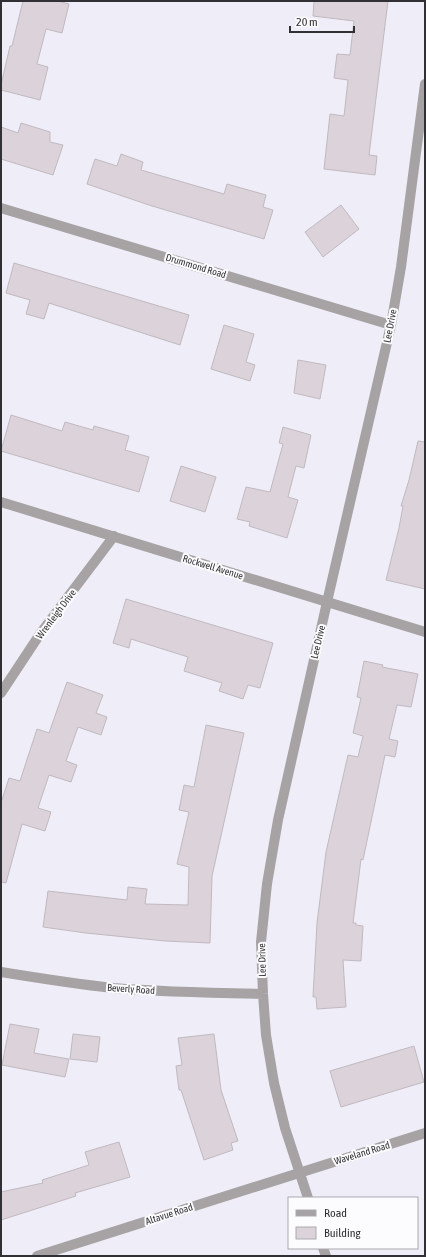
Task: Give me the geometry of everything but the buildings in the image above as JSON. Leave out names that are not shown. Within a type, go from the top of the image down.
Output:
[{"type":"street","name":"Lee Drive","points":[[308,1197],[285,1128],[274,1083],[266,1035],[262,994],[261,942],[267,884],[278,820],[391,325],[401,267],[425,84]]},
{"type":"street","name":"Drummond Road","points":[[1,208],[391,325]]},
{"type":"street","name":"Rockwell Avenue","points":[[1,502],[425,632]]},
{"type":"street","name":"Wrenleigh Drive","points":[[1,693],[40,634],[114,536]]},
{"type":"street","name":"Beverly Road","points":[[1,972],[112,988],[181,992],[262,994]]},
{"type":"street","name":"Waveland Road","points":[[300,1172],[425,1133]]},
{"type":"street","name":"Altavue Road","points":[[37,1256],[300,1172]]}]
